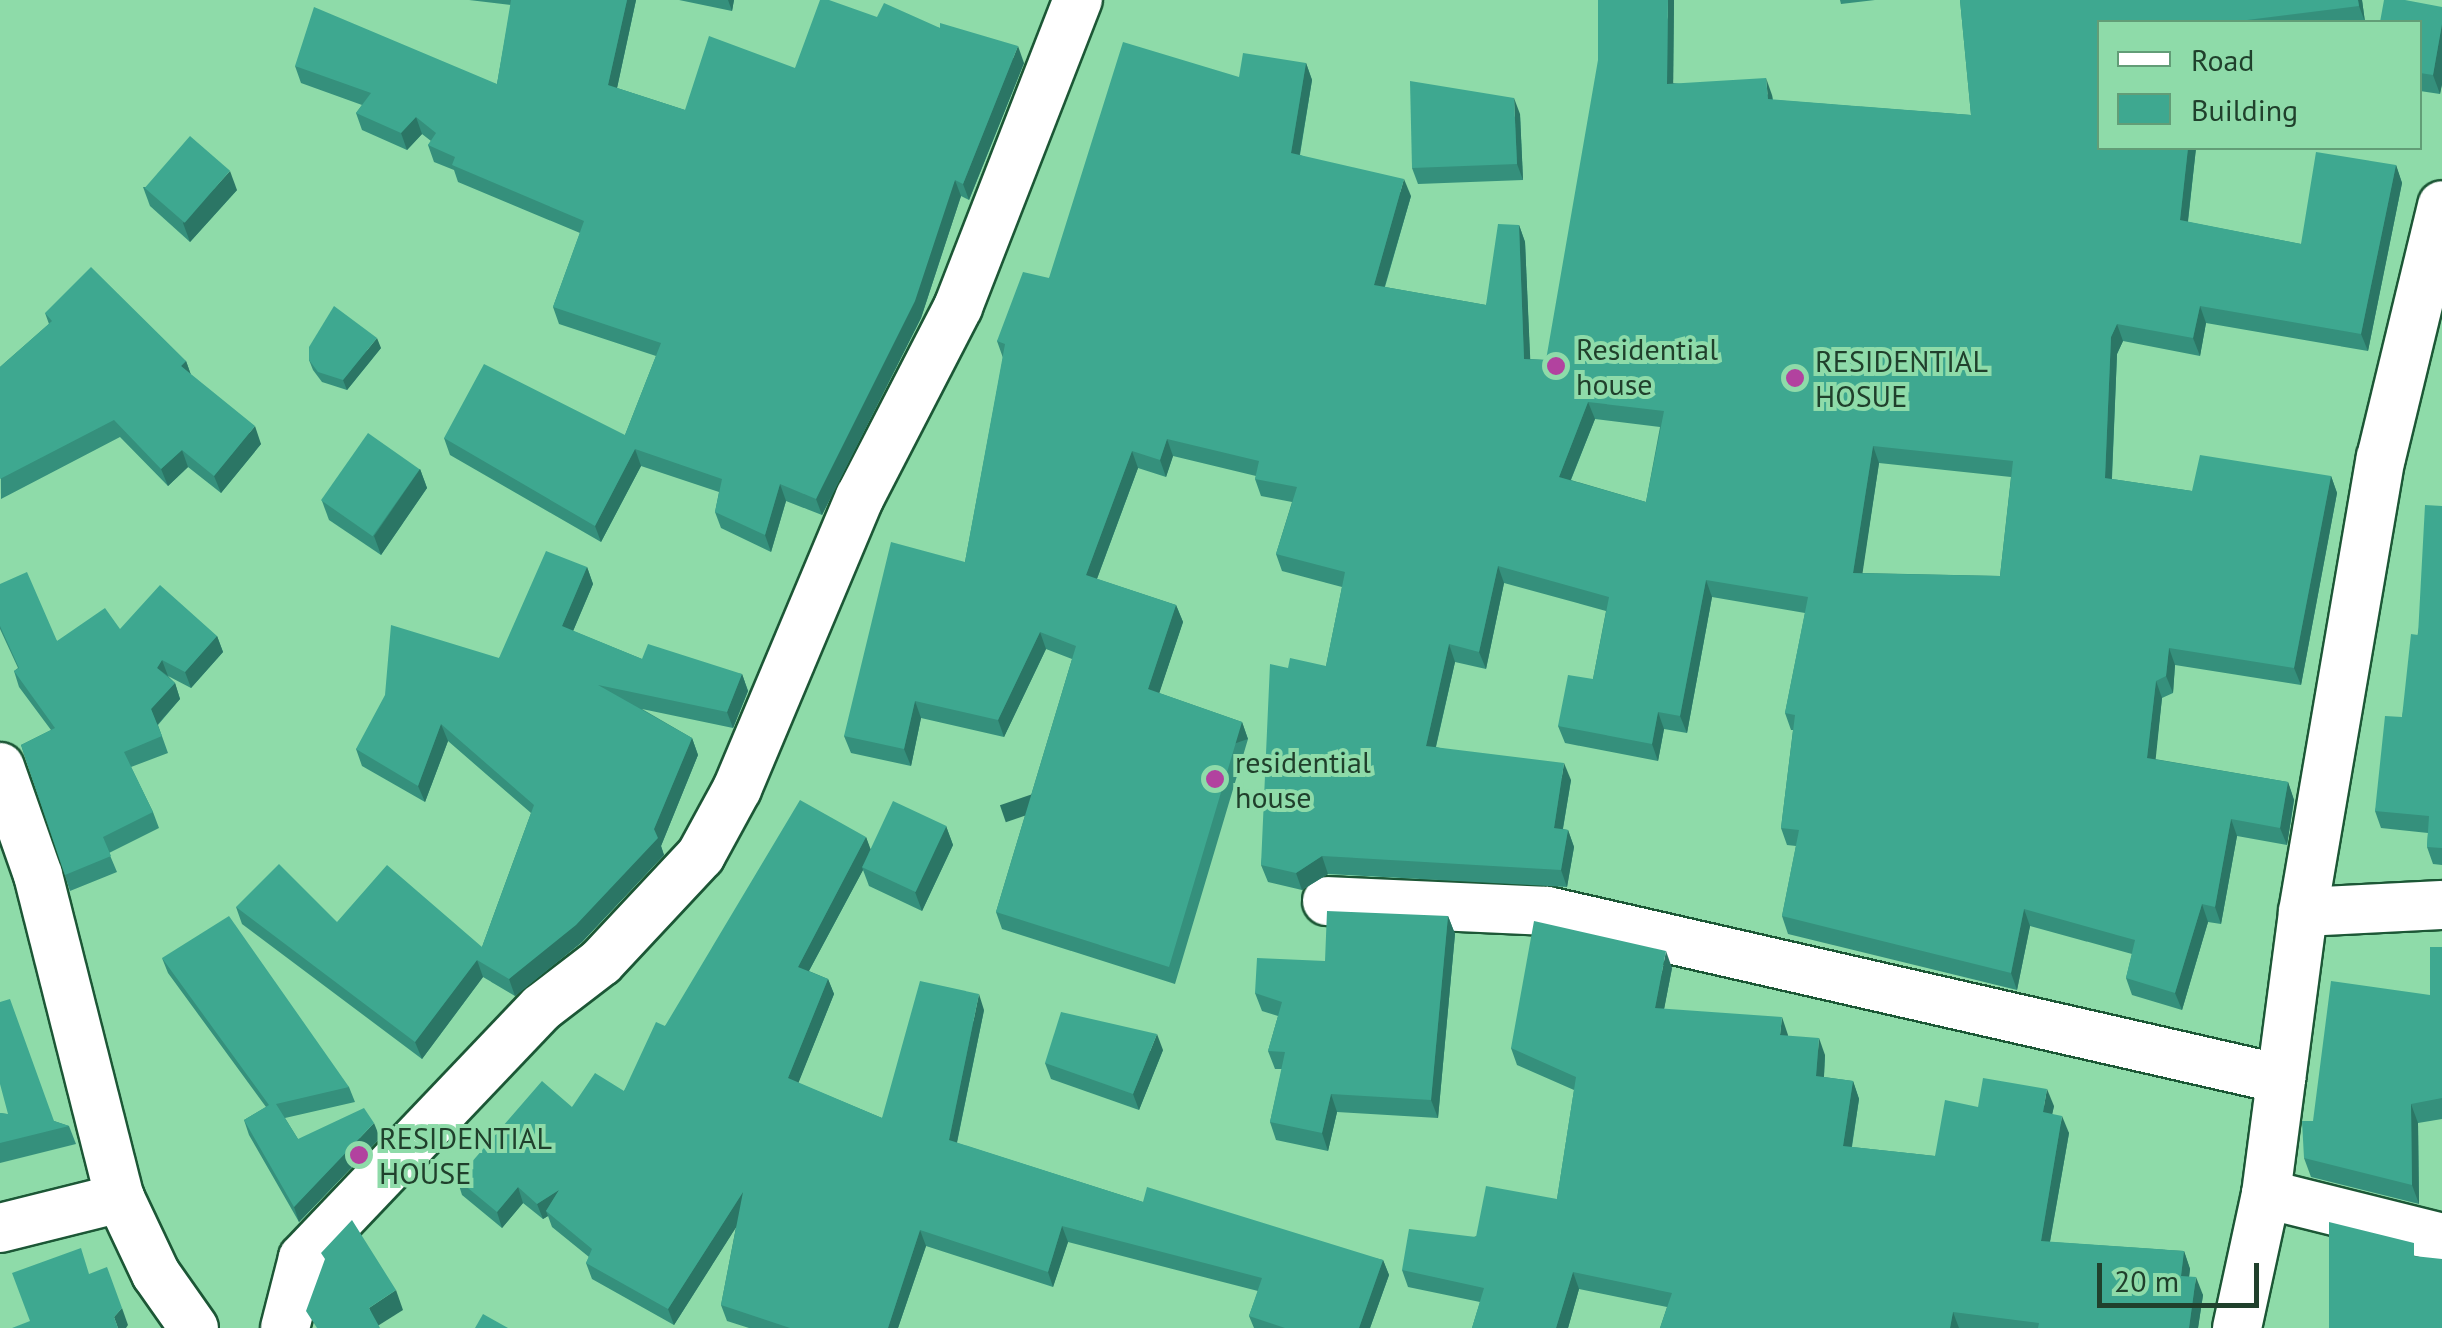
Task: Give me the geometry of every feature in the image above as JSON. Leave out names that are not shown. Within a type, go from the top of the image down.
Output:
[{"type":"street","points":[[285,1328],[303,1258],[540,1008],[601,962],[700,855],[738,788],[860,497],[958,307],[1078,0]]},
{"type":"street","points":[[2237,1328],[2266,1194],[2303,912],[2382,458],[2442,205]]},
{"type":"street","points":[[0,767],[38,875],[120,1198],[156,1274],[194,1328]]},
{"type":"street","points":[[1328,902],[1547,911],[2281,1080]]},
{"type":"street","points":[[2303,912],[2442,905]]},
{"type":"street","points":[[2266,1194],[2442,1238]]},
{"type":"street","points":[[0,1228],[120,1198]]},
{"type":"building","points":[[511,0],[627,0],[608,85],[685,110],[709,36],[795,68],[820,0],[877,17],[884,3],[940,28],[940,23],[1018,46],[963,184],[955,180],[915,301],[816,499],[780,484],[765,535],[715,512],[722,479],[635,449],[595,526],[444,438],[484,364],[625,435],[661,343],[553,307],[584,221],[452,165],[455,157],[428,145],[436,133],[416,117],[401,133],[356,113],[371,93],[295,66],[314,7],[497,84]]},
{"type":"building","points":[[1598,0],[1668,0],[1667,84],[1766,78],[1768,99],[1971,115],[1960,0],[2358,0],[2359,6],[2247,20],[2097,20],[2097,150],[2188,150],[2180,220],[2301,244],[2316,152],[2396,165],[2361,334],[2200,306],[2193,338],[2117,324],[2111,337],[2105,478],[2192,491],[2200,455],[2331,476],[2294,668],[2169,648],[2166,676],[2156,681],[2147,758],[2288,782],[2280,828],[2231,819],[2215,907],[2202,904],[2175,993],[2126,978],[2135,940],[2024,909],[2011,973],[1782,916],[1799,830],[1781,828],[1795,715],[1785,713],[1808,597],[1706,580],[1680,716],[1658,712],[1652,744],[1558,726],[1568,675],[1593,679],[1609,597],[1498,566],[1479,652],[1449,644],[1426,746],[1564,763],[1554,828],[1568,830],[1561,870],[1322,856],[1296,873],[1261,865],[1270,664],[1288,668],[1290,658],[1326,666],[1345,572],[1276,554],[1297,487],[1255,479],[1259,461],[1167,439],[1160,460],[1132,451],[1086,575],[1176,605],[1148,689],[1242,722],[1169,967],[996,912],[1076,646],[1040,632],[998,720],[915,701],[904,749],[844,736],[891,542],[965,562],[1005,344],[997,341],[1023,272],[1049,278],[1123,42],[1239,77],[1243,53],[1306,63],[1291,153],[1404,179],[1374,285],[1486,305],[1498,224],[1519,225],[1524,359],[1546,360],[1598,60]],"holes":[[[1588,402],[1664,411],[1646,502],[1559,477]],[[1873,446],[2013,461],[2000,576],[1853,573]]]},
{"type":"building","points":[[2384,0],[2442,7],[2433,75],[2422,73],[2422,20],[2380,20]]},
{"type":"building","points":[[1410,81],[1514,98],[1517,164],[1412,168]]},
{"type":"building","points":[[190,136],[230,171],[185,223],[145,188]]},
{"type":"building","points":[[91,267],[186,361],[181,366],[255,426],[214,476],[182,450],[161,469],[114,420],[0,479],[0,367],[52,321],[45,313]]},
{"type":"building","points":[[334,306],[377,338],[343,380],[318,372],[309,360],[309,347]]},
{"type":"building","points":[[368,433],[420,469],[373,536],[321,500]]},
{"type":"building","points":[[2425,505],[2442,506],[2442,848],[2427,847],[2429,816],[2375,811],[2385,716],[2402,717],[2411,634],[2418,635]]},
{"type":"building","points":[[546,551],[587,567],[562,626],[642,659],[648,644],[742,674],[727,712],[598,685],[692,738],[654,829],[658,838],[576,925],[509,979],[477,960],[415,1042],[236,907],[279,864],[337,922],[387,865],[482,947],[534,805],[441,724],[418,786],[356,749],[385,695],[391,625],[499,658]]},
{"type":"building","points":[[27,572],[57,641],[105,608],[120,629],[160,585],[217,636],[185,672],[162,660],[157,668],[175,683],[151,709],[162,736],[124,752],[153,812],[103,837],[111,856],[65,875],[21,745],[55,728],[14,671],[19,668],[0,626],[0,584]]},
{"type":"building","points":[[800,800],[866,837],[798,967],[828,979],[788,1078],[882,1118],[920,981],[979,994],[949,1140],[1143,1202],[1147,1187],[1383,1260],[1359,1328],[1285,1328],[1249,1316],[1262,1278],[1062,1226],[1048,1272],[920,1230],[888,1328],[790,1328],[721,1305],[743,1192],[668,1309],[586,1263],[592,1249],[546,1211],[559,1190],[537,1204],[518,1187],[497,1212],[457,1179],[542,1081],[572,1107],[595,1073],[624,1091],[656,1022],[665,1026]]},
{"type":"building","points":[[893,801],[946,826],[916,892],[862,867]]},
{"type":"building","points":[[1327,911],[1448,916],[1431,1100],[1331,1094],[1322,1133],[1270,1122],[1285,1052],[1268,1051],[1282,1002],[1255,993],[1257,958],[1325,961]]},
{"type":"building","points":[[229,916],[349,1087],[276,1104],[298,1139],[364,1108],[374,1123],[294,1207],[244,1120],[269,1105],[162,958]]},
{"type":"building","points":[[1534,921],[1666,951],[1655,1008],[1782,1017],[1780,1035],[1819,1038],[1816,1076],[1853,1081],[1843,1146],[1935,1156],[1945,1100],[1978,1107],[1983,1078],[2047,1089],[2043,1112],[2062,1116],[2041,1241],[2184,1251],[2181,1276],[2196,1277],[2189,1328],[2038,1328],[2039,1323],[1953,1312],[1950,1328],[1660,1328],[1672,1293],[1573,1272],[1556,1328],[1472,1328],[1484,1288],[1402,1270],[1409,1229],[1476,1237],[1486,1186],[1557,1199],[1576,1077],[1511,1048]]},
{"type":"building","points":[[2430,947],[2442,947],[2442,1098],[2411,1104],[2412,1185],[2304,1158],[2302,1121],[2313,1121],[2331,981],[2430,995]]},
{"type":"building","points":[[10,999],[54,1121],[69,1126],[0,1143],[0,1113],[8,1114],[0,1084],[0,1002]]},
{"type":"building","points":[[1061,1012],[1157,1034],[1133,1094],[1045,1063]]},
{"type":"building","points":[[352,1220],[396,1290],[369,1308],[380,1328],[317,1328],[306,1311],[325,1259],[321,1253]]},
{"type":"building","points":[[2329,1222],[2414,1243],[2414,1256],[2442,1259],[2442,1328],[2329,1328]]},
{"type":"building","points":[[81,1248],[89,1274],[107,1267],[122,1308],[114,1317],[118,1328],[12,1328],[30,1321],[12,1273]]},
{"type":"building","points":[[483,1314],[508,1328],[475,1328]]},
{"type":"place","name":"Residential house","points":[[1556,366]]},
{"type":"place","name":"RESIDENTIAL HOSUE","points":[[1795,378]]},
{"type":"place","name":"residential house","points":[[1215,779]]},
{"type":"place","name":"RESIDENTIAL HOUSE","points":[[359,1155]]}]
